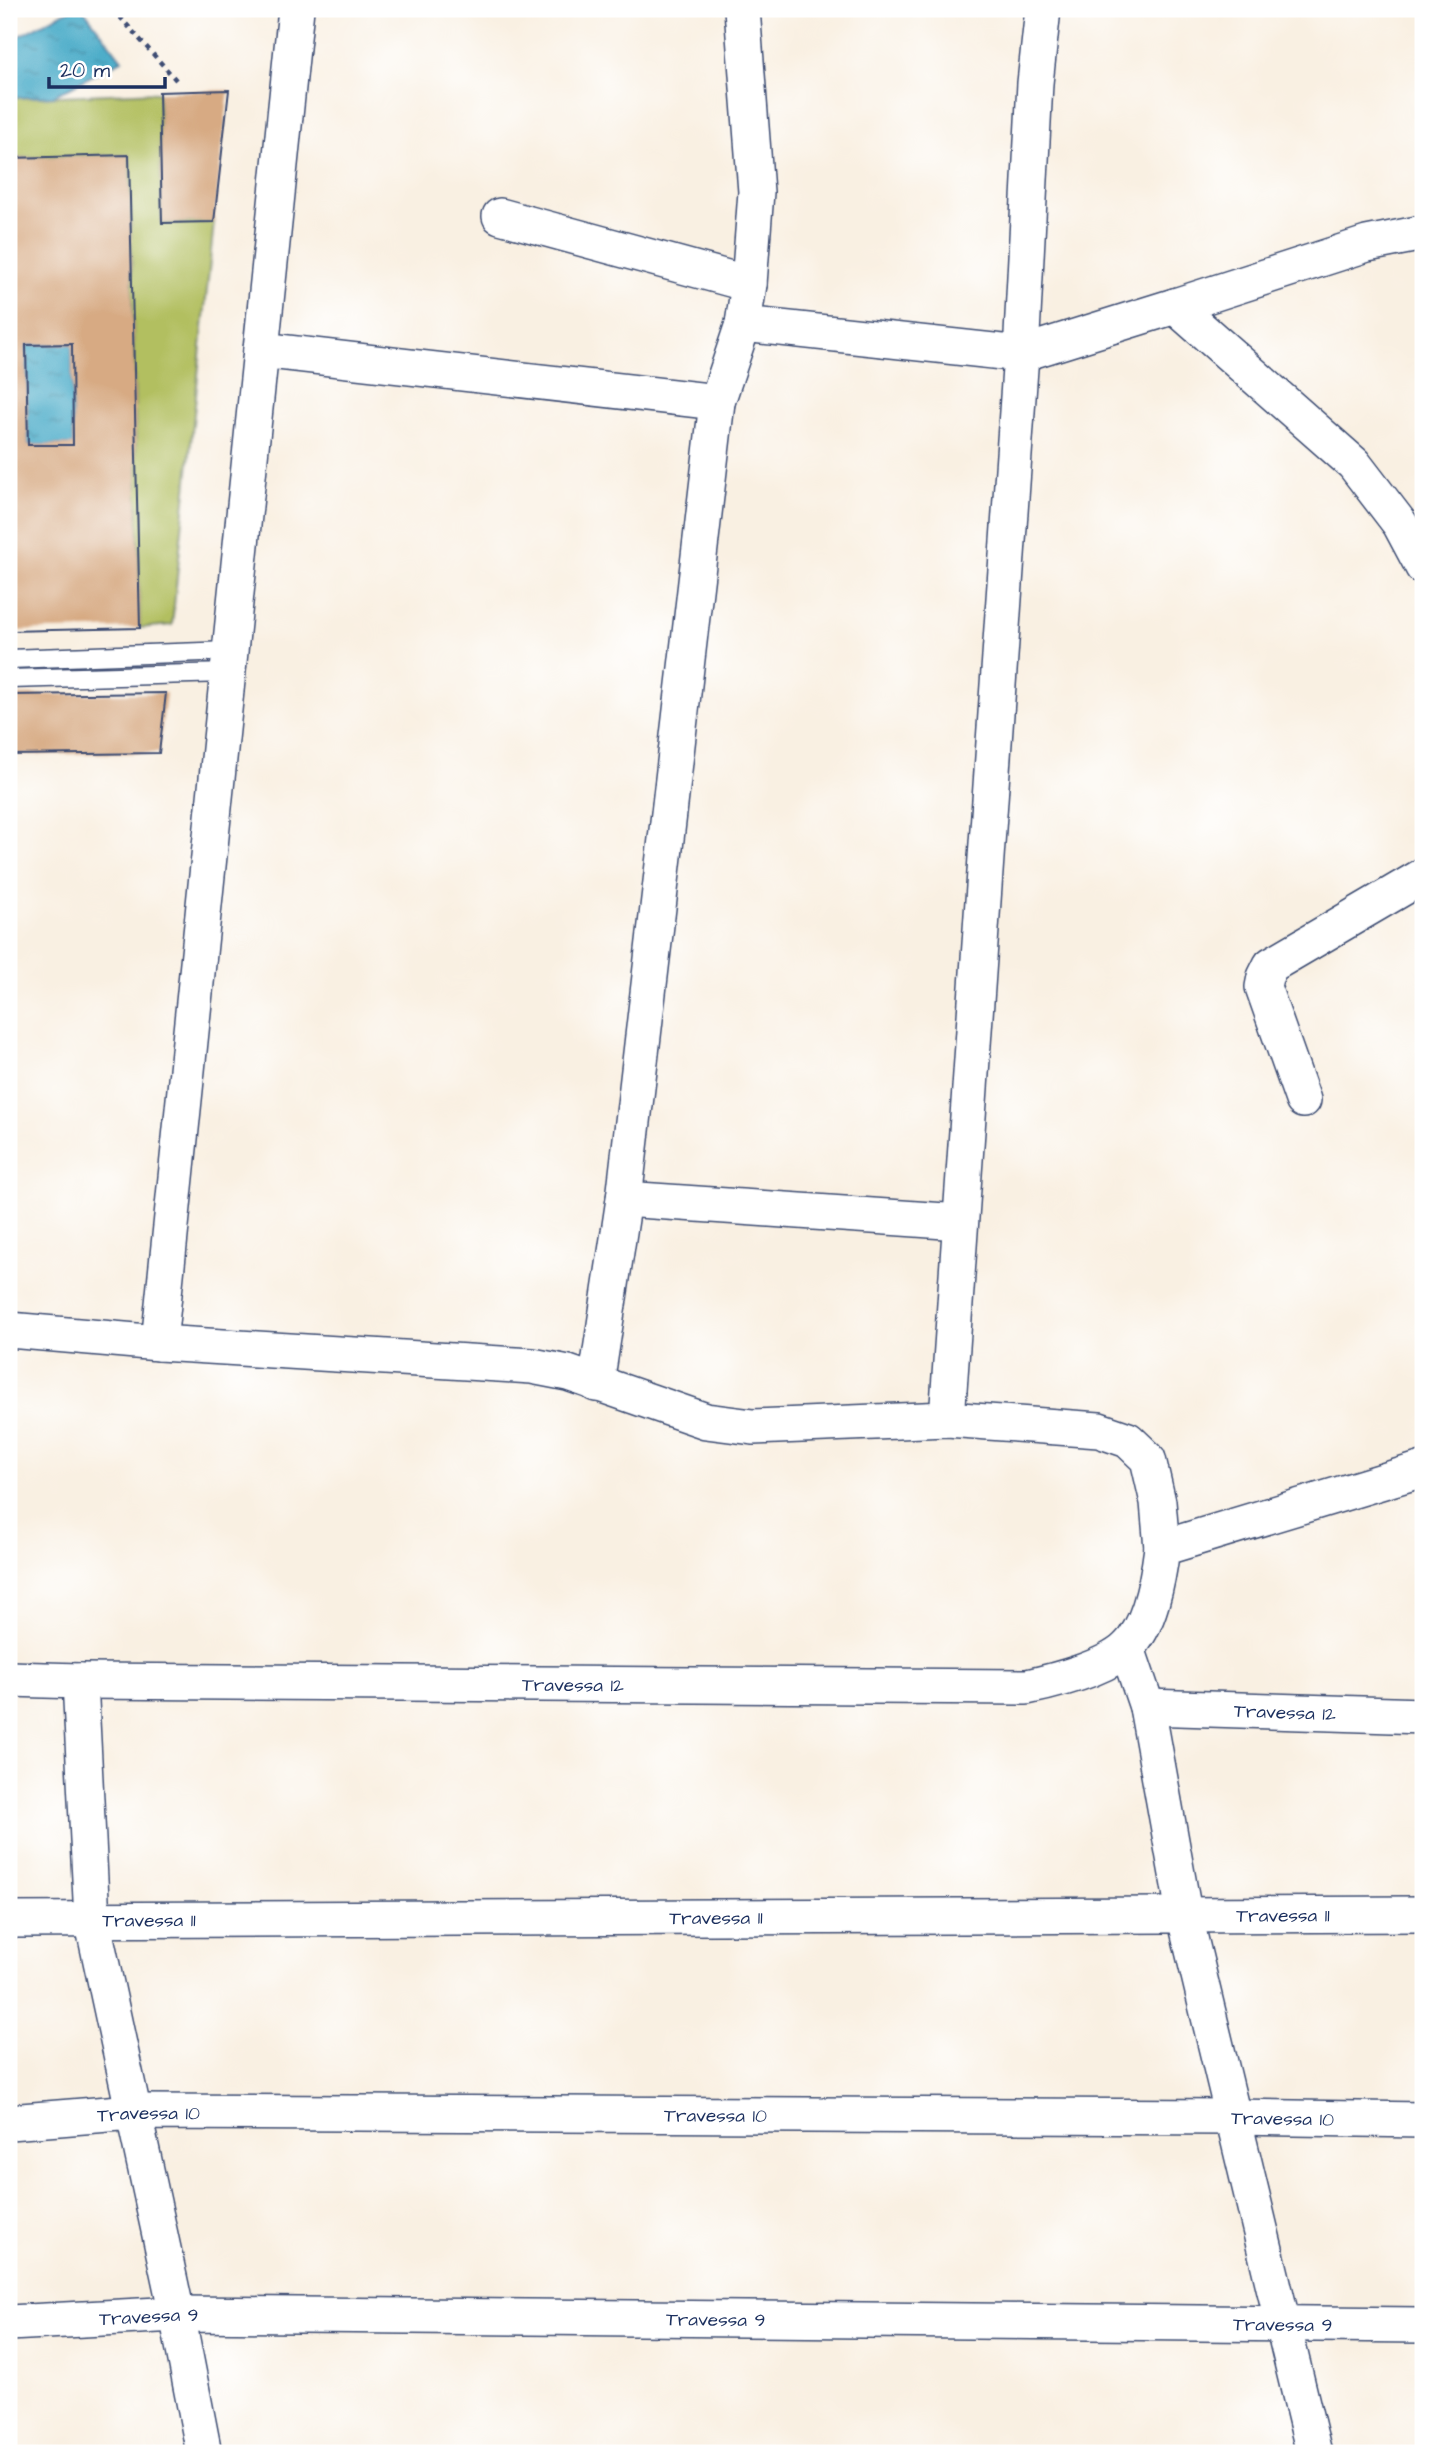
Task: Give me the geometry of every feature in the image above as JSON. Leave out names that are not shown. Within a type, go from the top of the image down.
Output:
[{"type":"street","points":[[159,1343],[296,9]]},
{"type":"street","points":[[596,1384],[624,1199],[717,402],[743,324],[749,284],[756,192],[743,9]]},
{"type":"street","points":[[947,1419],[1021,354],[1035,83],[1043,9]]},
{"type":"street","points":[[500,215],[749,284]]},
{"type":"street","points":[[743,324],[1021,354],[1367,244],[1423,233]]},
{"type":"street","points":[[1175,306],[1354,464],[1400,524],[1423,567]]},
{"type":"street","points":[[261,350],[717,402]]},
{"type":"street","points":[[1303,1100],[1263,988],[1271,965],[1423,876]]},
{"type":"street","points":[[624,1199],[960,1222]]},
{"type":"street","points":[[9,1330],[159,1343],[533,1366],[568,1373],[705,1421],[753,1427],[947,1419],[1099,1430],[1128,1440],[1148,1459],[1158,1502],[1162,1548],[1157,1589],[1143,1623],[1127,1648],[1147,1707],[1184,1913],[1314,2453]]},
{"type":"street","points":[[1162,1548],[1423,1469]]},
{"type":"street","name":"Travessa 12","points":[[9,1679],[1027,1687],[1065,1679],[1102,1663],[1127,1648]]},
{"type":"street","points":[[80,1681],[92,1919],[177,2314],[204,2453]]},
{"type":"street","name":"Travessa 12","points":[[1147,1707],[1423,1716]]},
{"type":"street","name":"Travessa 11","points":[[9,1920],[1423,1914]]},
{"type":"street","name":"Travessa 10","points":[[9,2122],[133,2112],[1423,2120]]},
{"type":"street","name":"Travessa 9","points":[[9,2323],[177,2314],[1423,2325]]},
{"type":"lane","points":[[9,659],[229,662]]},
{"type":"lane","points":[[9,679],[229,662]]},
{"type":"path","points":[[113,9],[176,80]]},
{"type":"green space","points":[[159,92],[162,223],[214,222],[172,625],[140,628],[129,155],[9,158],[9,98]]},
{"type":"water","points":[[71,9],[83,9],[122,60],[53,96],[9,98],[9,41]]},
{"type":"water","points":[[72,344],[73,445],[28,445],[26,345]]},
{"type":"building","points":[[229,90],[214,222],[162,223],[159,92]]},
{"type":"building","points":[[129,155],[140,628],[9,631],[9,158]],"holes":[[[72,344],[73,445],[28,445],[26,345]]]},
{"type":"building","points":[[166,693],[159,753],[9,755],[9,695]]}]
